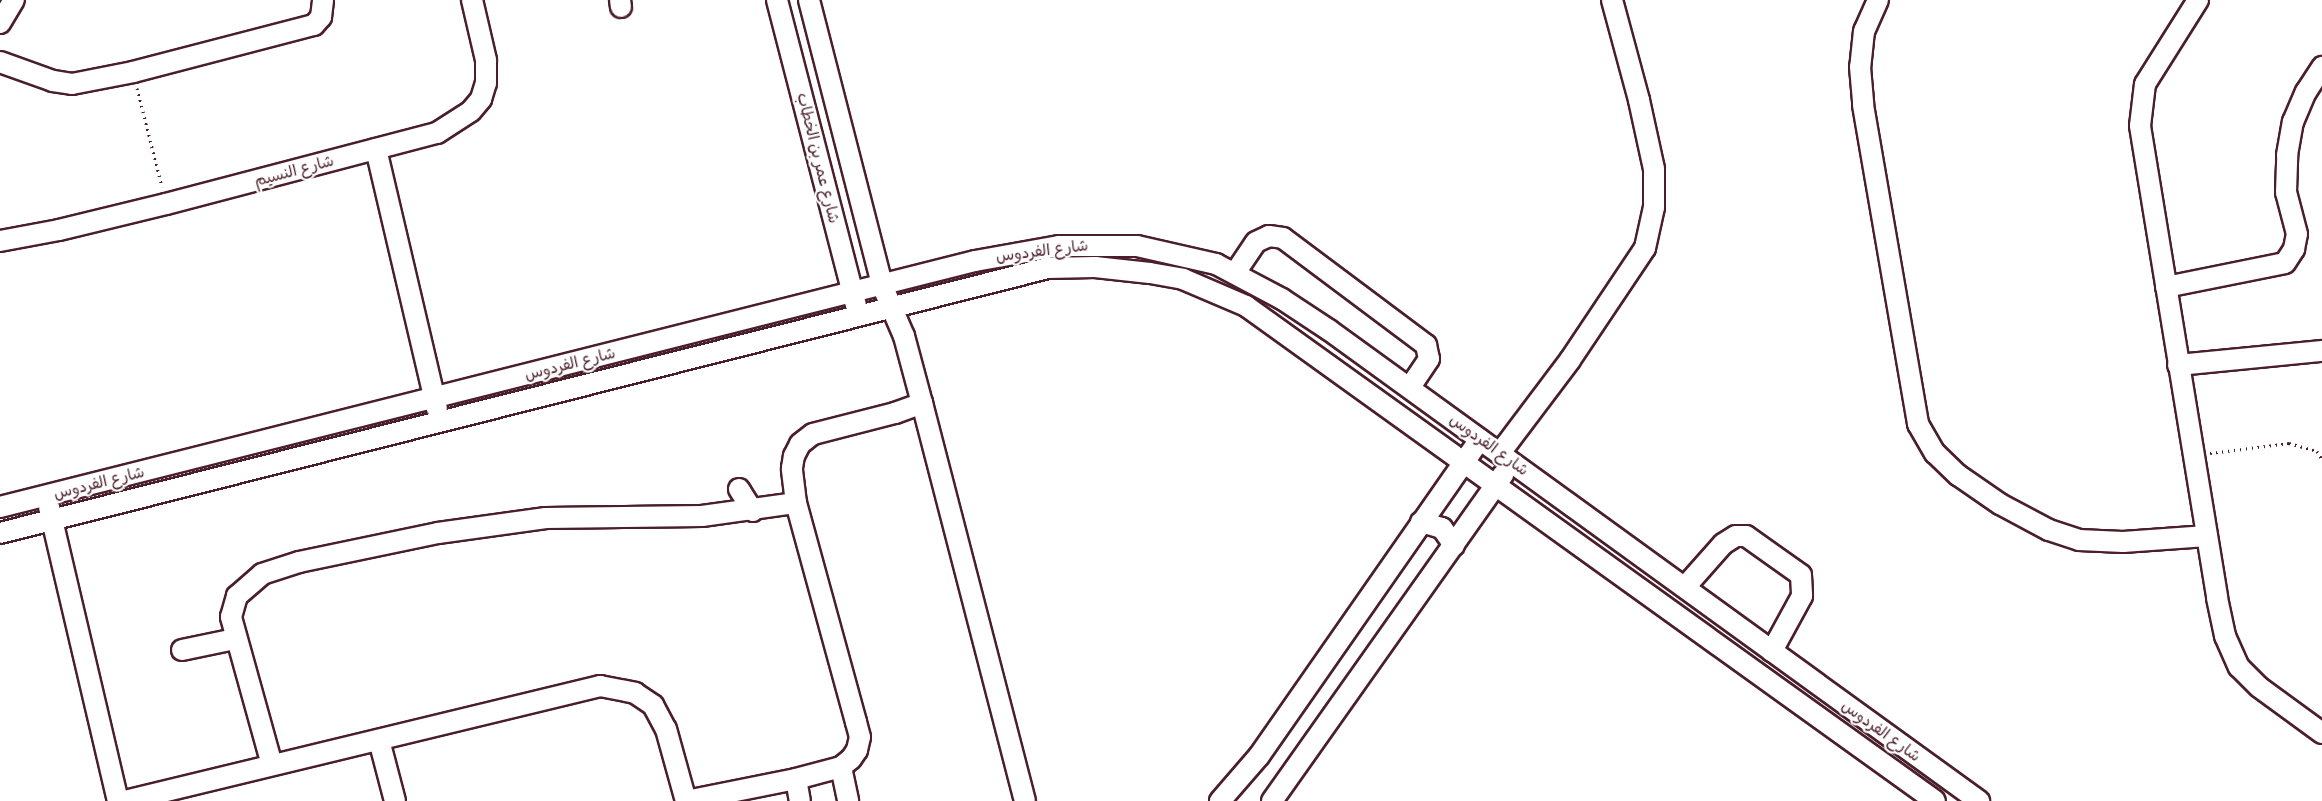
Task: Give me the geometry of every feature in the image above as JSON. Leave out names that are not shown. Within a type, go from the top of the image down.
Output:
[{"type":"street","points":[[0,23],[14,0]]},
{"type":"street","points":[[0,62],[53,81],[72,84],[133,72],[314,25],[321,17],[323,0]]},
{"type":"street","name":"شارع عمر بن الخطاب","points":[[777,0],[858,316]]},
{"type":"street","name":"شارع عمر بن الخطاب","points":[[809,0],[882,285],[904,336],[1025,801]]},
{"type":"street","points":[[1275,800],[1496,486],[1506,458],[1645,248],[1654,207],[1654,169],[1639,100],[1612,0]]},
{"type":"street","points":[[1878,0],[1864,31],[1860,67],[1863,105],[1918,424],[1935,453],[1958,475],[2000,504],[2049,530],[2079,540],[2123,542],[2207,536]]},
{"type":"street","points":[[2198,0],[2145,84],[2142,102],[2142,148],[2220,616],[2230,652],[2239,667],[2259,687],[2322,733]]},
{"type":"street","name":"شارع النسيم","points":[[0,241],[59,230],[166,204],[437,133],[471,111],[481,99],[486,83],[486,60],[476,1]]},
{"type":"street","points":[[2166,287],[2285,263],[2294,249],[2296,234],[2286,192],[2287,155],[2294,122],[2302,102],[2322,67]]},
{"type":"street","points":[[376,149],[440,422]]},
{"type":"street","points":[[1235,273],[1256,242],[1269,236],[1283,238],[1426,345],[1429,358],[1410,387]]},
{"type":"street","name":"شارع الفردوس","points":[[0,507],[1025,251],[1098,244],[1173,252],[1216,264],[1282,299],[1410,387],[1772,651],[1968,798]]},
{"type":"street","name":"شارع الفردوس","points":[[0,533],[1048,268],[1095,267],[1183,279],[1246,306],[1935,801]]},
{"type":"street","points":[[2178,364],[2322,351]]},
{"type":"street","points":[[580,361],[587,385]]},
{"type":"street","points":[[125,801],[600,686],[617,687],[635,693],[653,705],[666,729],[686,801],[796,779],[841,767],[851,759],[860,737],[796,502],[792,468],[800,444],[813,434],[829,428],[895,413],[922,403]]},
{"type":"street","points":[[1423,433],[1440,409]]},
{"type":"street","points":[[1220,801],[1258,756],[1480,439]]},
{"type":"street","points":[[1528,509],[1545,486]]},
{"type":"street","points":[[739,489],[753,511]]},
{"type":"street","points":[[47,496],[118,801]]},
{"type":"street","points":[[272,765],[235,639],[231,617],[237,596],[262,574],[299,562],[438,532],[546,518],[665,517],[753,511],[796,502]]},
{"type":"street","points":[[1421,522],[1442,528],[1454,545]]},
{"type":"street","points":[[1684,588],[1723,544],[1736,536],[1746,536],[1801,575],[1802,596],[1772,651]]},
{"type":"street","points":[[182,650],[235,639]]},
{"type":"street","points":[[379,740],[396,801]]},
{"type":"street","points":[[841,767],[848,801]]},
{"type":"street","points":[[796,779],[800,801]]},
{"type":"path","points":[[133,72],[166,204]]},
{"type":"path","points":[[2193,455],[2289,443],[2317,451],[2322,459]]}]
